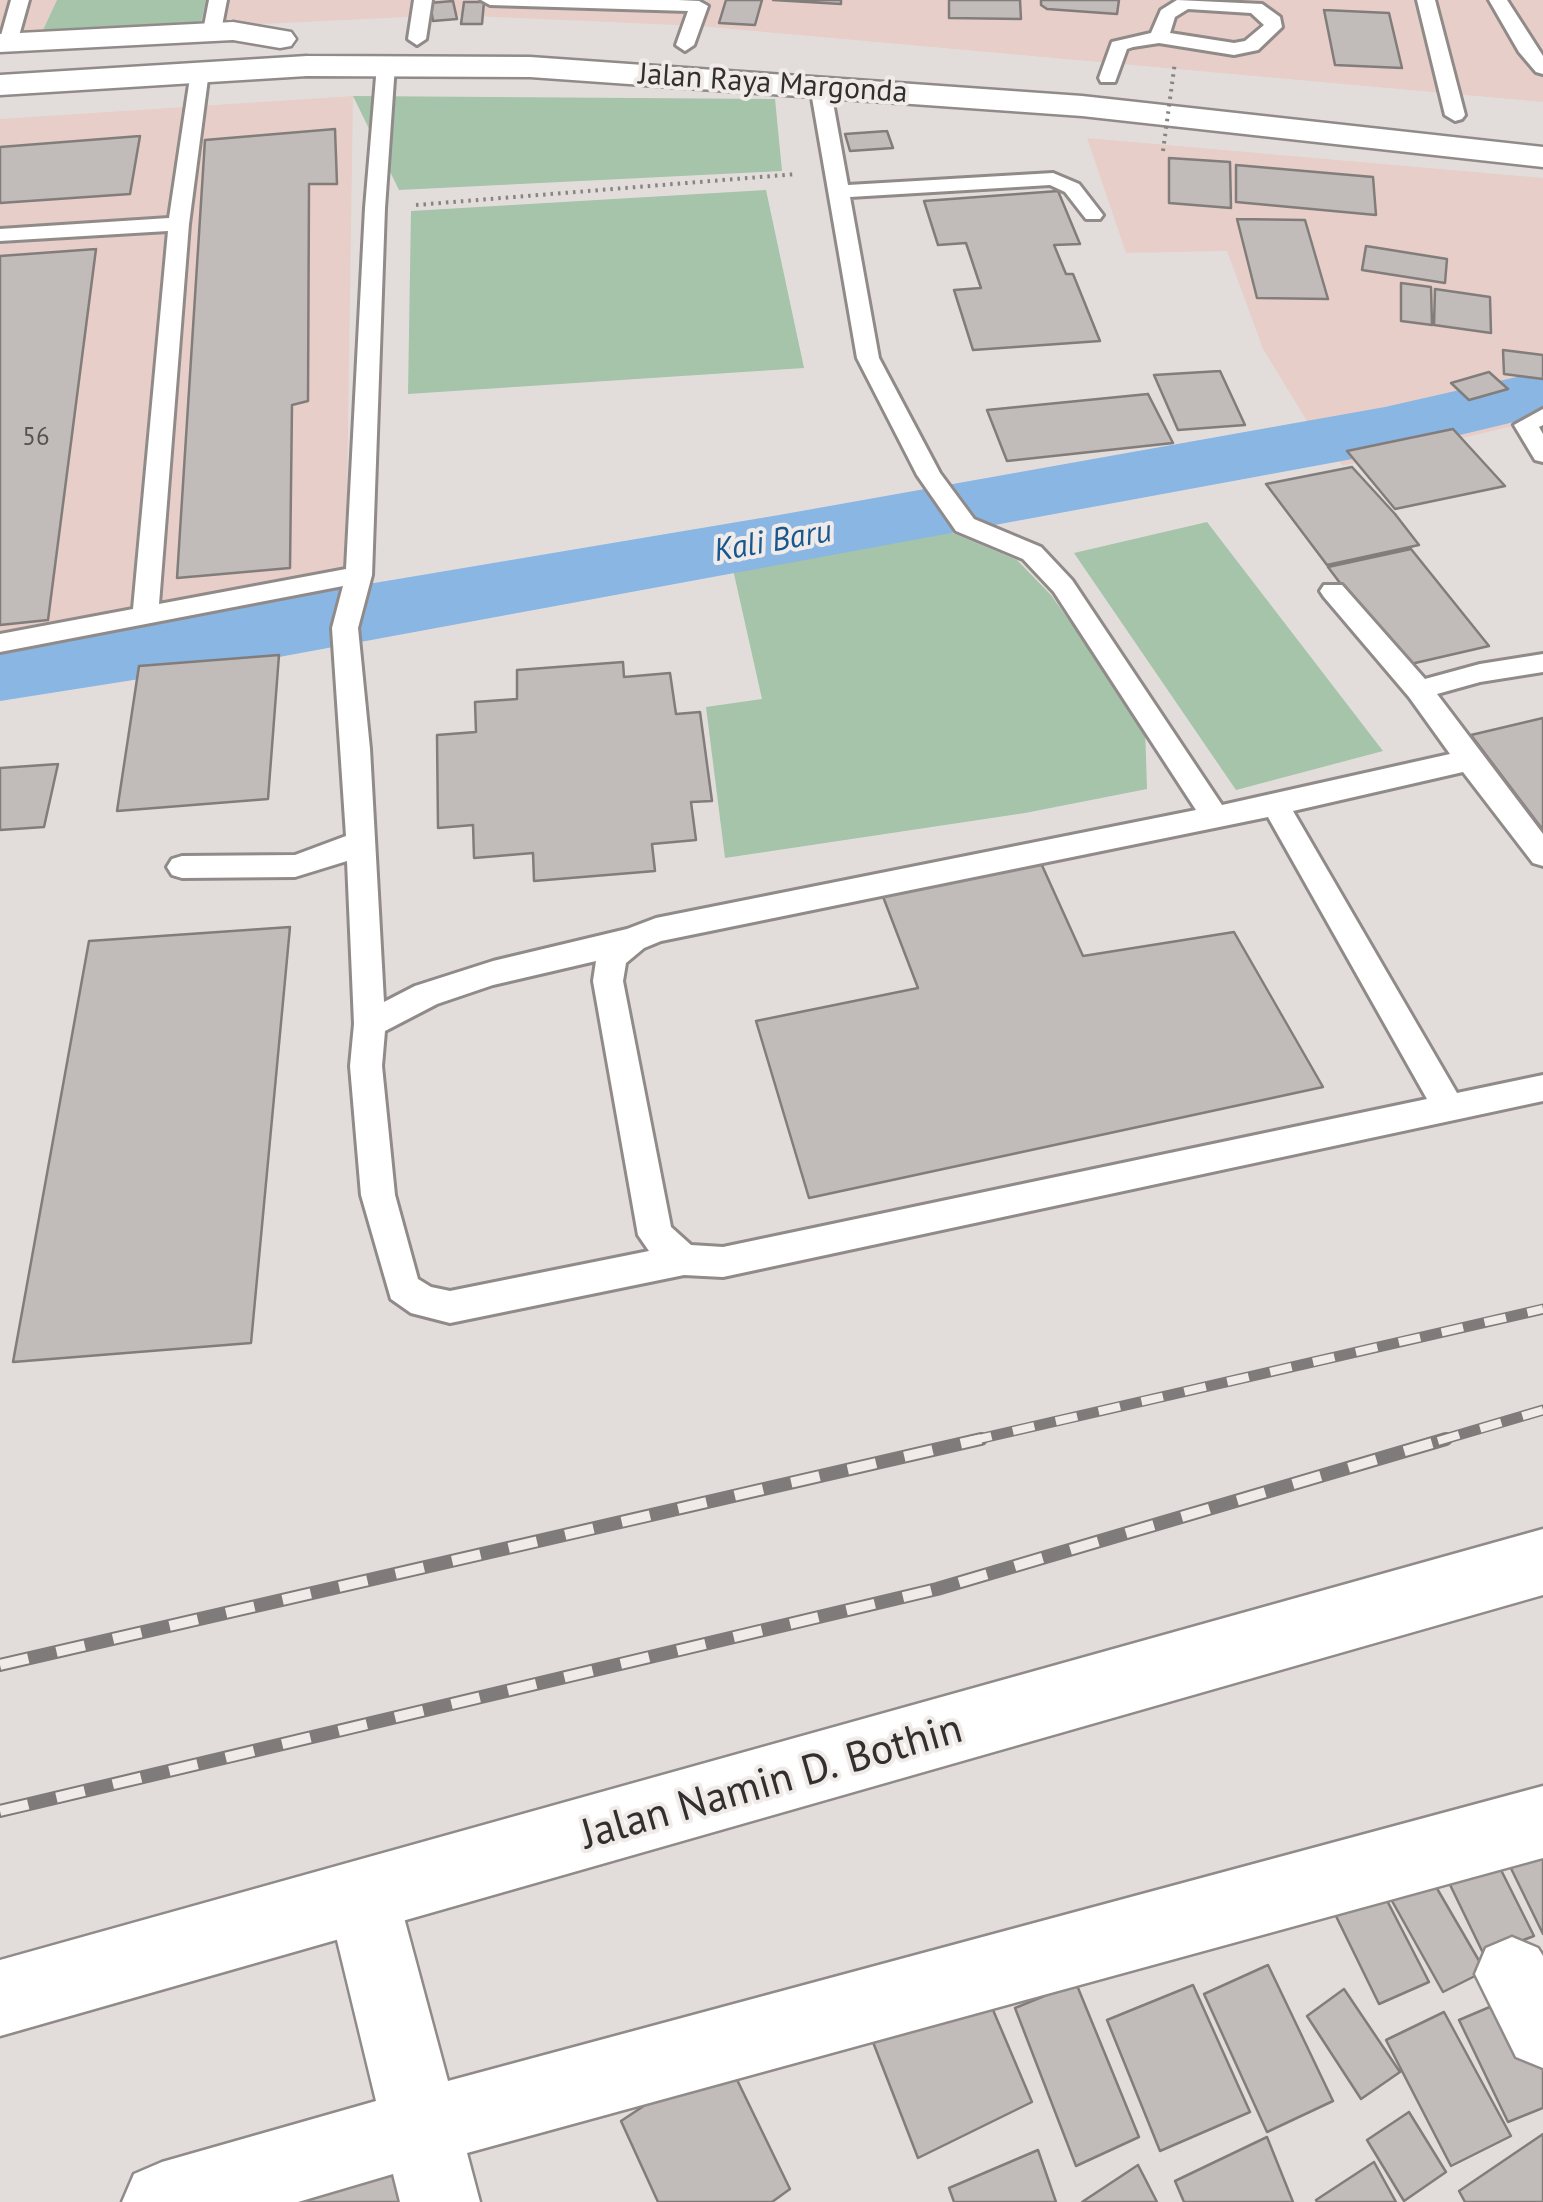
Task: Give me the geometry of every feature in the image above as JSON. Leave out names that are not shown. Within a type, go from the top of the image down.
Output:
[{"type":"main road","name":"Jalan Raya Margonda","points":[[3,48],[215,16],[280,39]]},
{"type":"main road","name":"Jalan Raya Margonda","points":[[3,48],[215,48],[280,39],[610,42]]},
{"type":"main road","name":"Jalan Raya Margonda","points":[[648,43],[725,48]]},
{"type":"main road","name":"Jalan Raya Margonda","points":[[0,85],[200,70],[386,65],[530,67],[1082,106],[1543,157]]},
{"type":"main road","points":[[1073,74],[1108,78],[1176,74]]},
{"type":"main road","points":[[1416,110],[1490,118]]},
{"type":"main road","name":"Jalan Namin D. Bothin","points":[[0,1998],[1543,1562]]},
{"type":"main road","points":[[162,2202],[420,2127],[1543,1822]]},
{"type":"main road","points":[[363,1898],[440,2202]]},
{"type":"lane","points":[[3,48],[20,0]]},
{"type":"lane","points":[[417,38],[423,0]]},
{"type":"lane","points":[[490,0],[700,6],[685,45]]},
{"type":"lane","points":[[1108,78],[1119,46],[1142,38],[1159,37],[1234,49],[1251,46],[1273,28],[1274,20],[1290,0]]},
{"type":"lane","points":[[1426,0],[1455,115]]},
{"type":"lane","points":[[1498,0],[1526,48],[1543,68]]},
{"type":"lane","points":[[1159,37],[1167,14],[1186,4],[1256,8],[1274,20]]},
{"type":"lane","points":[[386,65],[375,208],[358,577],[344,628],[356,749],[370,1024],[366,1066],[378,1196],[403,1288],[423,1302],[450,1306],[684,1260],[722,1262],[1543,1088]]},
{"type":"lane","points":[[145,617],[179,224],[200,70]]},
{"type":"lane","points":[[820,86],[868,358],[929,475],[965,525],[1003,538],[1032,554],[1064,586],[1215,817]]},
{"type":"lane","points":[[836,182],[1053,179],[1072,188],[1093,214]]},
{"type":"lane","points":[[0,236],[179,224]]},
{"type":"lane","points":[[1543,416],[1526,424],[1543,455]]},
{"type":"lane","points":[[0,642],[358,577]]},
{"type":"lane","points":[[1333,591],[1419,690],[1543,855]]},
{"type":"lane","points":[[1419,690],[1480,673],[1543,663]]},
{"type":"lane","points":[[370,1024],[426,995],[492,972],[633,940],[656,930],[1275,806],[1469,760]]},
{"type":"lane","points":[[1275,806],[1450,1110]]},
{"type":"lane","points":[[182,868],[295,866],[325,859],[360,842]]},
{"type":"lane","points":[[633,940],[612,958],[608,981],[655,1234],[684,1260]]},
{"type":"path","points":[[1163,152],[1176,74]]},
{"type":"path","points":[[375,208],[836,182]]},
{"type":"shaded area","points":[[0,0],[57,0],[43,30],[0,33]]},
{"type":"shaded area","points":[[206,0],[1543,0],[1543,102],[699,26],[450,15],[200,27]]},
{"type":"shaded area","points":[[353,96],[345,628],[128,639],[0,686],[0,119]]},
{"type":"shaded area","points":[[1087,138],[1543,178],[1543,419],[1343,466],[1310,426],[1263,349],[1227,251],[1126,253]]},
{"type":"green space","points":[[57,0],[206,0],[200,27],[43,30]]},
{"type":"green space","points":[[353,96],[775,99],[782,171],[399,190]]},
{"type":"green space","points":[[766,190],[804,368],[408,394],[411,211]]},
{"type":"green space","points":[[1207,522],[1383,751],[1236,790],[1074,553]]},
{"type":"green space","points":[[915,528],[948,531],[1017,560],[1051,595],[1145,728],[1147,789],[1025,813],[725,858],[706,707],[762,699],[732,565]]},
{"type":"building","points":[[726,0],[762,0],[755,25],[719,23]]},
{"type":"building","points":[[773,0],[841,0],[841,4]]},
{"type":"building","points":[[949,0],[1020,0],[1021,19],[949,18]]},
{"type":"building","points":[[1041,0],[1119,0],[1117,14],[1047,9]]},
{"type":"building","points":[[453,1],[457,19],[433,21],[430,3]]},
{"type":"building","points":[[464,2],[484,2],[482,24],[461,24]]},
{"type":"building","points":[[1324,10],[1389,13],[1402,68],[1335,65]]},
{"type":"building","points":[[335,129],[337,184],[309,184],[308,401],[292,405],[290,568],[177,578],[205,140]]},
{"type":"building","points":[[887,131],[893,148],[850,151],[845,134]]},
{"type":"building","points":[[140,136],[130,194],[0,203],[0,147]]},
{"type":"building","points":[[1169,158],[1230,162],[1231,208],[1169,203]]},
{"type":"building","points":[[1236,165],[1373,177],[1376,215],[1236,202]]},
{"type":"building","points":[[1058,191],[1080,244],[1054,245],[1066,274],[1073,274],[1100,341],[973,350],[954,290],[981,288],[966,243],[938,245],[924,201]]},
{"type":"building","points":[[1237,219],[1305,220],[1328,299],[1257,298]]},
{"type":"building","points":[[1366,246],[1447,259],[1445,283],[1362,270]]},
{"type":"building","points":[[96,249],[48,620],[0,625],[0,256]]},
{"type":"building","points":[[1401,283],[1431,287],[1432,325],[1401,321]]},
{"type":"building","points":[[1435,289],[1490,297],[1491,333],[1434,325]]},
{"type":"building","points":[[1503,350],[1543,355],[1543,379],[1504,374]]},
{"type":"building","points":[[1220,371],[1245,425],[1178,430],[1154,375]]},
{"type":"building","points":[[1489,372],[1508,389],[1469,400],[1451,383]]},
{"type":"building","points":[[1148,394],[1173,443],[1007,461],[987,410]]},
{"type":"building","points":[[1453,429],[1505,486],[1395,509],[1347,451]]},
{"type":"building","points":[[1352,467],[1419,545],[1327,565],[1266,484]]},
{"type":"building","points":[[1411,549],[1489,646],[1402,666],[1328,567]]},
{"type":"building","points":[[279,655],[268,799],[117,811],[139,666]]},
{"type":"building","points":[[623,662],[624,677],[670,673],[676,714],[700,712],[712,801],[691,802],[696,840],[652,844],[655,871],[534,881],[533,853],[474,858],[473,825],[438,828],[437,735],[476,732],[475,702],[517,699],[517,670]]},
{"type":"building","points":[[1543,718],[1543,830],[1471,735]]},
{"type":"building","points":[[58,764],[44,827],[0,830],[0,768]]},
{"type":"building","points":[[1040,861],[1083,956],[1234,932],[1323,1087],[809,1198],[756,1021],[918,988],[882,894]]},
{"type":"building","points":[[290,927],[251,1343],[13,1362],[89,941]]},
{"type":"building","points":[[1535,1842],[1543,1858],[1543,1934],[1503,1852]]},
{"type":"building","points":[[1488,1844],[1534,1936],[1484,1955],[1439,1862]]},
{"type":"building","points":[[1428,1873],[1485,1971],[1443,1992],[1387,1892]]},
{"type":"building","points":[[1380,1887],[1429,1982],[1379,2004],[1332,1908]]},
{"type":"building","points":[[1268,1965],[1333,2101],[1267,2132],[1204,1994]]},
{"type":"building","points":[[1076,1983],[1139,2137],[1076,2166],[1015,2008]]},
{"type":"building","points":[[982,1984],[1032,2102],[918,2158],[871,2037]]},
{"type":"building","points":[[1193,1985],[1250,2112],[1160,2151],[1107,2020]]},
{"type":"building","points":[[1344,1989],[1400,2072],[1361,2099],[1307,2016]]},
{"type":"building","points":[[1511,1998],[1543,2061],[1543,2108],[1508,2122],[1459,2020]]},
{"type":"building","points":[[1444,2012],[1511,2136],[1451,2166],[1386,2040]]},
{"type":"building","points":[[724,2053],[790,2189],[772,2202],[658,2202],[621,2121]]},
{"type":"building","points":[[1409,2112],[1446,2172],[1404,2201],[1367,2140]]},
{"type":"building","points":[[1543,2134],[1543,2202],[1465,2202],[1459,2191]]},
{"type":"building","points":[[1267,2137],[1293,2202],[1184,2202],[1175,2181]]},
{"type":"building","points":[[412,2145],[425,2202],[303,2202],[302,2195]]},
{"type":"building","points":[[1038,2150],[1056,2202],[954,2202],[949,2188]]},
{"type":"building","points":[[1374,2162],[1396,2202],[1317,2202],[1316,2200]]},
{"type":"building","points":[[1138,2165],[1157,2202],[1082,2202]]},
{"type":"waterway","name":"Kali Baru","points":[[0,671],[279,628],[779,541],[1385,430],[1543,393]]},
{"type":"railway","points":[[970,1441],[1543,1309]]},
{"type":"railway","points":[[1438,1441],[1543,1410]]},
{"type":"railway","points":[[0,1665],[981,1439]]},
{"type":"railway","points":[[0,1811],[937,1589],[1446,1439]]}]
